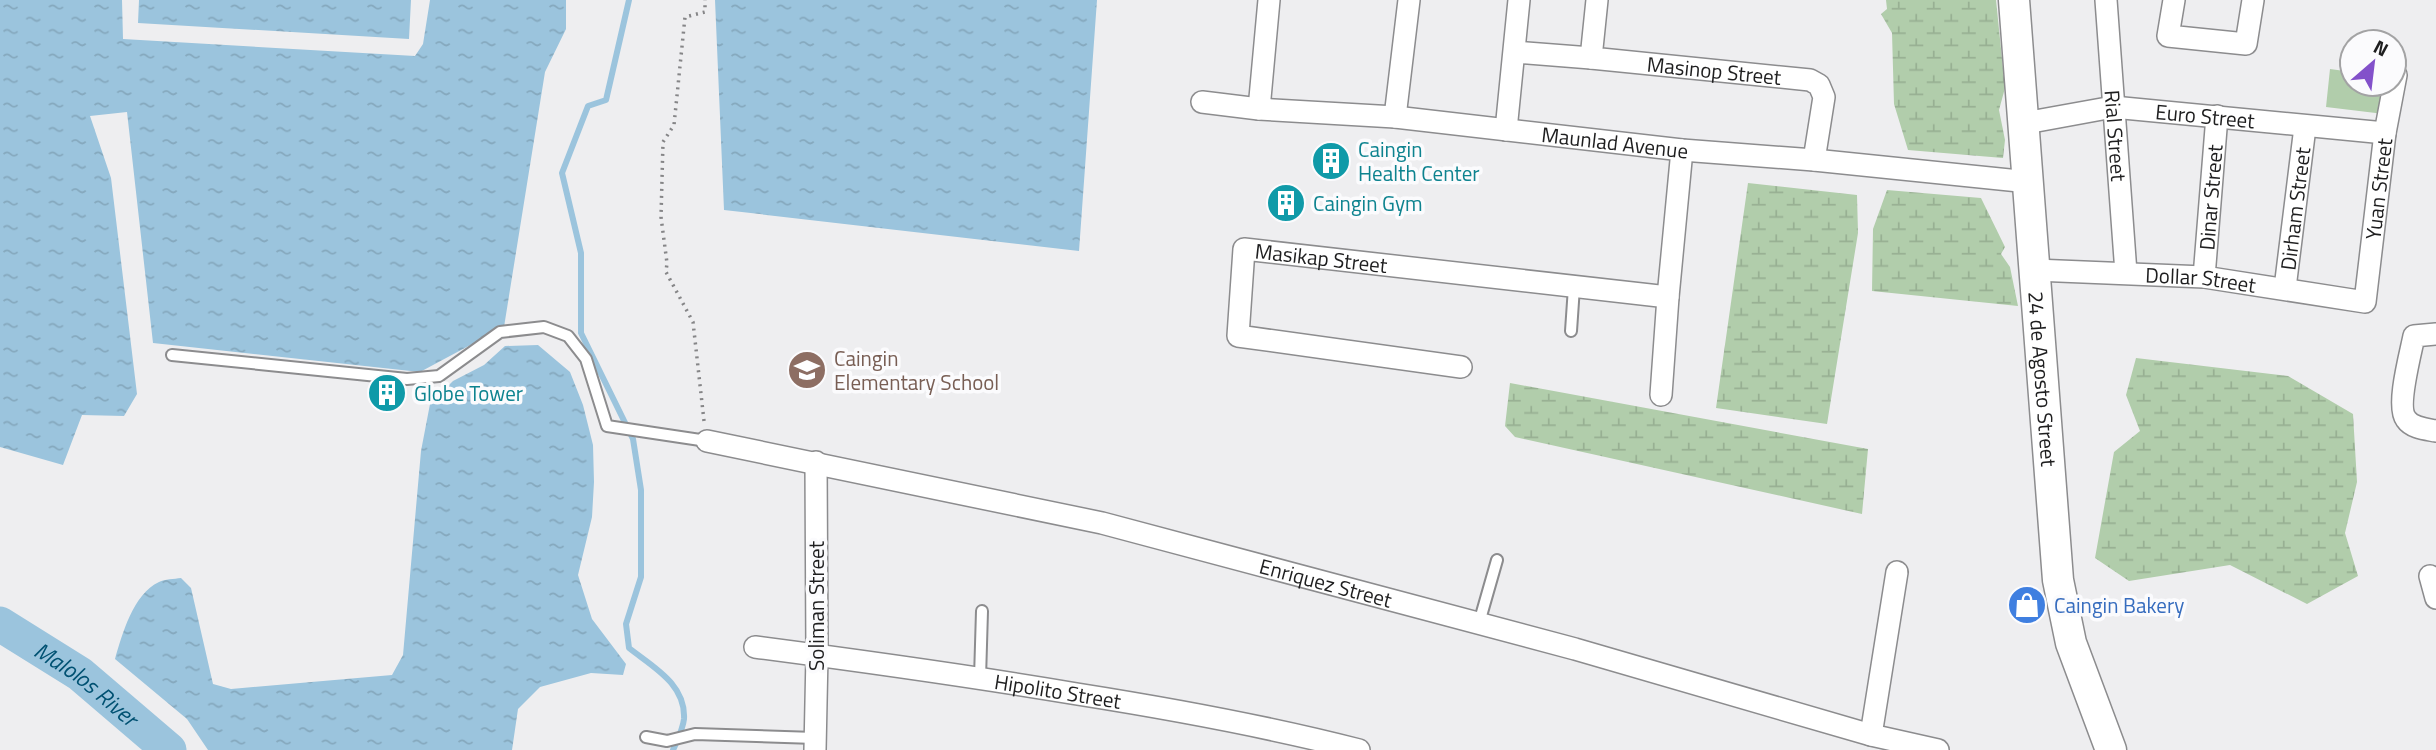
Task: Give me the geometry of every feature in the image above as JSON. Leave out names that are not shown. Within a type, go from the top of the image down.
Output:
[{"type":"street","points":[[1259,109],[1269,0]]},
{"type":"street","points":[[1395,117],[1409,0]]},
{"type":"street","points":[[1506,130],[1519,0]]},
{"type":"street","points":[[1591,58],[1597,0]]},
{"type":"street","name":"24 de Agosto Street","points":[[2014,0],[2058,580],[2071,643],[2111,750]]},
{"type":"street","name":"Rial Street","points":[[2106,0],[2126,273]]},
{"type":"street","points":[[2174,0],[2168,36],[2246,44],[2253,0]]},
{"type":"street","name":"Masinop Street","points":[[1515,52],[1810,80],[1819,85],[1824,97],[1814,160]]},
{"type":"street","name":"Yuan Street","points":[[2365,302],[2392,98]]},
{"type":"street","name":"Maunlad Avenue","points":[[1202,102],[1259,109],[1395,117],[1682,150],[1814,160],[2029,182]]},
{"type":"street","name":"Euro Street","points":[[2025,123],[2113,107],[2385,133]]},
{"type":"street","name":"Dinar Street","points":[[2204,277],[2217,116]]},
{"type":"street","name":"Dirham Street","points":[[2285,288],[2305,127]]},
{"type":"street","points":[[1661,394],[1682,150]]},
{"type":"street","name":"Masikap Street","points":[[1461,366],[1238,336],[1244,249],[1668,298]]},
{"type":"street","name":"Dollar Street","points":[[2035,270],[2204,277],[2365,302]]},
{"type":"street","points":[[2436,334],[2414,336],[2404,386],[2403,413],[2406,421],[2417,428],[2436,431]]},
{"type":"street","name":"Enriquez Street","points":[[707,441],[1102,523],[1575,649],[1871,735],[1938,750]]},
{"type":"street","name":"Soliman Street","points":[[815,744],[816,462]]},
{"type":"street","points":[[1871,735],[1897,572]]},
{"type":"street","points":[[2430,576],[2436,598]]},
{"type":"street","name":"Hipolito Street","points":[[755,646],[980,678],[1189,712],[1298,734],[1359,750]]},
{"type":"lane","points":[[1571,331],[1574,286]]},
{"type":"lane","points":[[172,355],[407,379],[439,376],[500,332],[544,327],[568,336],[586,359],[607,426],[707,441]]},
{"type":"lane","points":[[1479,623],[1497,560]]},
{"type":"lane","points":[[980,678],[982,611]]},
{"type":"lane","points":[[646,737],[667,741],[695,734],[815,744]]},
{"type":"path","points":[[705,0],[705,12],[685,17],[674,125],[663,142],[661,218],[666,272],[692,322],[707,441]]},
{"type":"green space","points":[[1886,0],[1996,0],[2005,88],[1999,110],[2005,140],[2003,158],[1908,150],[1894,104],[1892,33],[1881,14],[1887,9]]},
{"type":"green space","points":[[2330,69],[2338,70],[2338,98],[2386,98],[2384,114],[2326,107]]},
{"type":"green space","points":[[1748,183],[1857,195],[1858,233],[1827,424],[1716,408]]},
{"type":"green space","points":[[1887,190],[1981,198],[2005,247],[2001,254],[2010,267],[2018,306],[1872,291],[1873,229]]},
{"type":"green space","points":[[2136,358],[2288,376],[2353,414],[2357,482],[2345,533],[2358,576],[2307,604],[2230,565],[2129,581],[2095,558],[2114,452],[2140,431],[2126,395]]},
{"type":"green space","points":[[1510,383],[1868,449],[1862,514],[1515,437],[1505,426]]},
{"type":"water","points":[[0,0],[122,0],[123,39],[415,56],[423,44],[430,0],[566,0],[566,29],[545,72],[504,327],[420,372],[153,343],[127,112],[90,116],[111,178],[137,394],[124,416],[82,415],[63,465],[0,447]]},
{"type":"water","points":[[139,0],[411,0],[409,39],[138,23]]},
{"type":"water","points":[[715,0],[1097,0],[1079,251],[724,210]]},
{"type":"water","points":[[538,345],[570,372],[583,405],[593,445],[594,482],[592,517],[578,575],[592,619],[626,664],[623,675],[591,673],[540,687],[518,709],[512,750],[208,750],[187,719],[115,659],[130,616],[142,596],[159,582],[181,578],[191,588],[213,684],[231,689],[392,675],[403,655],[421,451],[430,404],[453,381],[484,365],[505,346]]},
{"type":"waterway","points":[[629,0],[606,100],[588,106],[562,173],[581,253],[581,333],[633,439],[641,490],[641,577],[626,624],[629,648],[666,678],[680,696],[684,719],[673,750]]},
{"type":"waterway","name":"Malolos River","points":[[0,624],[80,674],[169,750]]},
{"type":"place","name":"Caingin Health Center","points":[[1331,161]]},
{"type":"place","name":"Caingin Gym","points":[[1286,203]]},
{"type":"place","name":"Caingin Elementary School","points":[[807,370]]},
{"type":"place","name":"Globe Tower","points":[[387,393]]},
{"type":"place","name":"Caingin Bakery","points":[[2027,605]]}]
